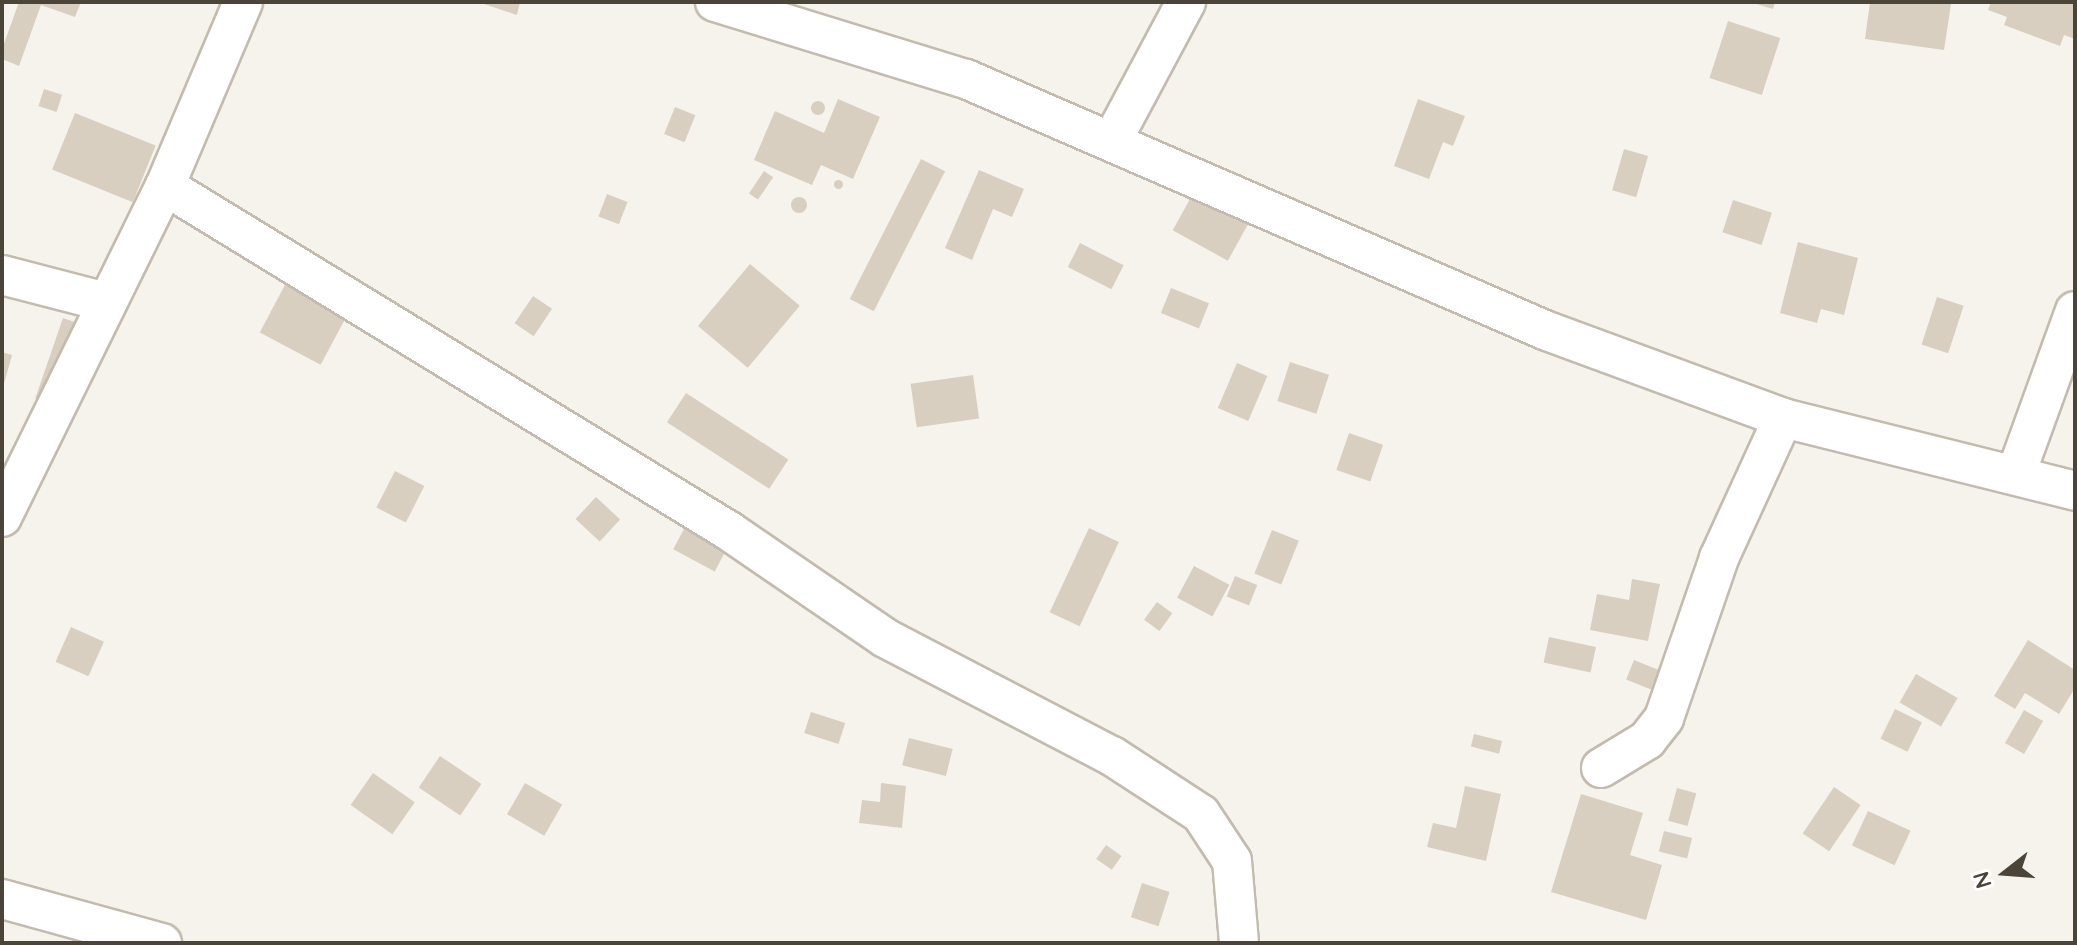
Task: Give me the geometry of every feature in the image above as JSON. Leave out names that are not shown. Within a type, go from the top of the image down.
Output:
[{"type":"street","points":[[2,517],[165,186],[243,2]]},
{"type":"street","points":[[715,2],[966,79],[1114,137],[1547,331],[1783,418],[2017,471],[2075,491]]},
{"type":"street","points":[[1114,137],[1186,2]]},
{"type":"street","points":[[165,186],[729,531],[885,638],[1112,756],[1201,814],[1232,861],[1239,943]]},
{"type":"street","points":[[2,275],[106,302]]},
{"type":"street","points":[[2017,471],[2075,311]]},
{"type":"street","points":[[1601,768],[1647,740],[1664,718],[1719,558],[1783,418]]},
{"type":"street","points":[[2,899],[162,943]]},
{"type":"building","points":[[19,2],[81,2],[75,17],[41,5],[19,66],[2,59],[2,49]]},
{"type":"building","points":[[478,2],[520,2],[517,15]]},
{"type":"building","points":[[1750,2],[1775,2],[1773,9]]},
{"type":"building","points":[[1870,2],[1951,4],[1944,50],[1865,39]]},
{"type":"building","points":[[1991,2],[2075,2],[2075,39],[2064,35],[2060,46],[2004,25],[2007,17],[1988,10]]},
{"type":"building","points":[[1728,21],[1780,38],[1762,95],[1709,78]]},
{"type":"building","points":[[44,89],[62,95],[57,112],[38,106]]},
{"type":"building","points":[[838,99],[880,117],[853,179],[821,165],[812,185],[754,160],[775,111],[824,133]]},
{"type":"building","points":[[1418,99],[1465,116],[1453,146],[1443,142],[1429,179],[1394,166]]},
{"type":"building","points":[[818,101],[825,108],[818,115],[811,108]]},
{"type":"building","points":[[675,107],[695,115],[685,142],[664,134]]},
{"type":"building","points":[[75,113],[156,146],[133,202],[52,170]]},
{"type":"building","points":[[1624,149],[1648,156],[1636,197],[1612,190]]},
{"type":"building","points":[[921,159],[945,171],[874,311],[850,299]]},
{"type":"building","points":[[979,170],[1024,189],[1012,217],[993,209],[972,260],[945,248]]},
{"type":"building","points":[[764,171],[773,177],[758,200],[749,193]]},
{"type":"building","points":[[838,179],[843,184],[838,189],[833,184]]},
{"type":"building","points":[[1195,190],[1250,221],[1228,261],[1173,230]]},
{"type":"building","points":[[607,194],[628,202],[619,224],[598,216]]},
{"type":"building","points":[[799,197],[805,199],[805,211],[799,213],[793,211],[791,205],[793,199]]},
{"type":"building","points":[[1733,200],[1772,213],[1761,245],[1722,232]]},
{"type":"building","points":[[1798,242],[1858,258],[1844,315],[1821,309],[1817,323],[1780,313]]},
{"type":"building","points":[[1080,243],[1124,265],[1111,289],[1068,267]]},
{"type":"building","points":[[750,264],[800,306],[748,368],[698,326]]},
{"type":"building","points":[[286,283],[347,315],[321,365],[260,332]]},
{"type":"building","points":[[1171,288],[1209,303],[1199,328],[1161,313]]},
{"type":"building","points":[[533,296],[552,309],[534,336],[515,323]]},
{"type":"building","points":[[1937,297],[1964,306],[1948,353],[1922,345]]},
{"type":"building","points":[[63,318],[83,325],[55,405],[35,398]]},
{"type":"building","points":[[2,352],[12,355],[3,387],[2,387]]},
{"type":"building","points":[[1290,362],[1329,375],[1316,414],[1277,401]]},
{"type":"building","points":[[1237,363],[1267,376],[1248,421],[1218,408]]},
{"type":"building","points":[[973,375],[979,419],[917,427],[911,384]]},
{"type":"building","points":[[686,393],[788,459],[769,489],[667,422]]},
{"type":"building","points":[[1349,433],[1383,445],[1370,482],[1336,470]]},
{"type":"building","points":[[395,471],[424,486],[406,523],[376,508]]},
{"type":"building","points":[[596,497],[620,520],[600,541],[576,519]]},
{"type":"building","points":[[692,514],[733,536],[715,571],[673,549]]},
{"type":"building","points":[[1089,528],[1119,542],[1080,626],[1050,612]]},
{"type":"building","points":[[1272,530],[1299,541],[1281,584],[1254,574]]},
{"type":"building","points":[[1194,566],[1229,585],[1212,617],[1177,598]]},
{"type":"building","points":[[1235,576],[1257,585],[1249,605],[1227,596]]},
{"type":"building","points":[[1632,579],[1660,584],[1648,641],[1590,630],[1597,594],[1629,600]]},
{"type":"building","points":[[1157,602],[1172,613],[1159,631],[1144,620]]},
{"type":"building","points":[[71,627],[104,642],[88,676],[56,662]]},
{"type":"building","points":[[1549,637],[1596,647],[1591,672],[1544,662]]},
{"type":"building","points":[[2028,640],[2075,670],[2075,688],[2059,714],[2025,693],[2015,709],[1994,696]]},
{"type":"building","points":[[1634,660],[1669,674],[1661,694],[1626,679]]},
{"type":"building","points":[[1916,674],[1958,698],[1941,727],[1900,703]]},
{"type":"building","points":[[1895,709],[1922,722],[1907,752],[1881,739]]},
{"type":"building","points":[[2024,710],[2043,721],[2024,754],[2005,743]]},
{"type":"building","points":[[811,712],[845,723],[838,744],[804,733]]},
{"type":"building","points":[[1474,734],[1502,741],[1499,754],[1471,747]]},
{"type":"building","points":[[909,738],[953,749],[946,776],[902,765]]},
{"type":"building","points":[[440,756],[481,784],[460,815],[419,788]]},
{"type":"building","points":[[373,773],[415,802],[392,834],[351,805]]},
{"type":"building","points":[[525,783],[562,804],[544,836],[507,814]]},
{"type":"building","points":[[881,783],[906,786],[902,828],[859,823],[862,800],[880,802]]},
{"type":"building","points":[[1465,786],[1501,794],[1486,861],[1427,847],[1433,823],[1456,828]]},
{"type":"building","points":[[1834,787],[1861,805],[1829,851],[1803,833]]},
{"type":"building","points":[[1677,788],[1696,793],[1688,826],[1668,821]]},
{"type":"building","points":[[1581,794],[1643,813],[1630,855],[1662,865],[1646,920],[1551,892]]},
{"type":"building","points":[[1868,811],[1911,831],[1895,865],[1852,845]]},
{"type":"building","points":[[1664,831],[1692,838],[1687,858],[1659,851]]},
{"type":"building","points":[[1106,845],[1122,856],[1112,870],[1096,859]]},
{"type":"building","points":[[1142,883],[1170,892],[1158,926],[1131,917]]}]
